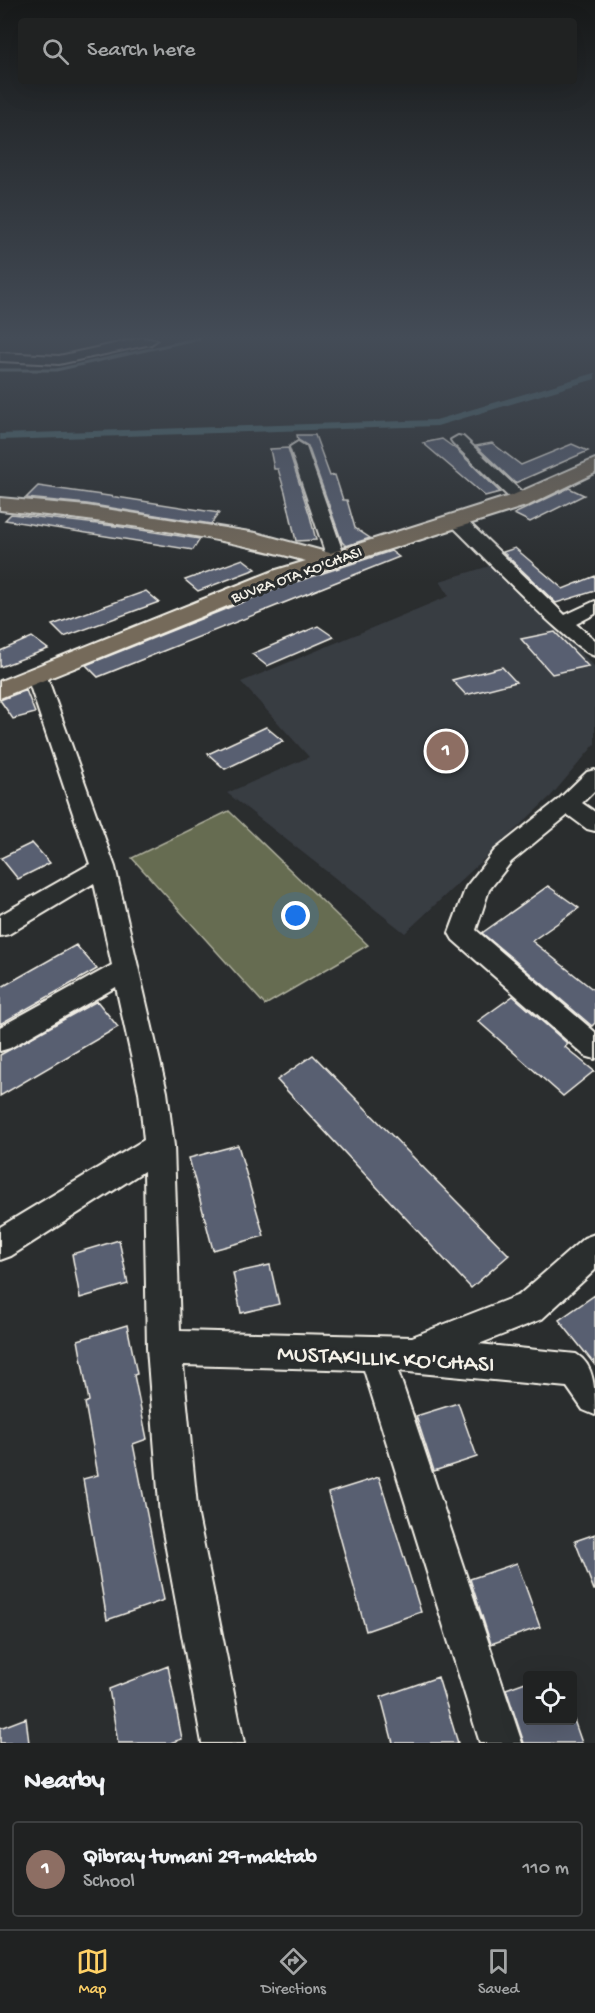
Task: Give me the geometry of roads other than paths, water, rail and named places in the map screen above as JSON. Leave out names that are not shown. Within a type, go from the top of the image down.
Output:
[{"type":"main road","name":"BUVRA OTA KO'CHASI","points":[[0,690],[281,576],[521,500],[595,465]]},
{"type":"main road","points":[[0,504],[87,513],[232,536],[332,559]]},
{"type":"street","points":[[458,440],[521,500]]},
{"type":"street","points":[[298,447],[332,559]]},
{"type":"street","points":[[456,520],[563,623],[595,650]]},
{"type":"street","points":[[563,623],[595,607]]},
{"type":"street","points":[[36,674],[103,867],[153,1092],[159,1146],[164,1348],[178,1515],[223,1743]]},
{"type":"street","points":[[595,777],[567,804],[503,856],[478,887],[462,933],[595,1048]]},
{"type":"street","points":[[567,804],[595,823]]},
{"type":"street","points":[[0,927],[103,867]]},
{"type":"street","points":[[0,1040],[126,969]]},
{"type":"street","points":[[0,1245],[159,1146]]},
{"type":"street","points":[[501,1743],[393,1353],[530,1307],[595,1249]]},
{"type":"street","name":"MUSTAKILLIK KO'CHASI","points":[[164,1348],[393,1353],[576,1371],[595,1398]]},
{"type":"waterway","points":[[0,437],[437,423],[449,419]]},
{"type":"place","name":"Qibray tumani 29-maktab","points":[[446,751]]}]
